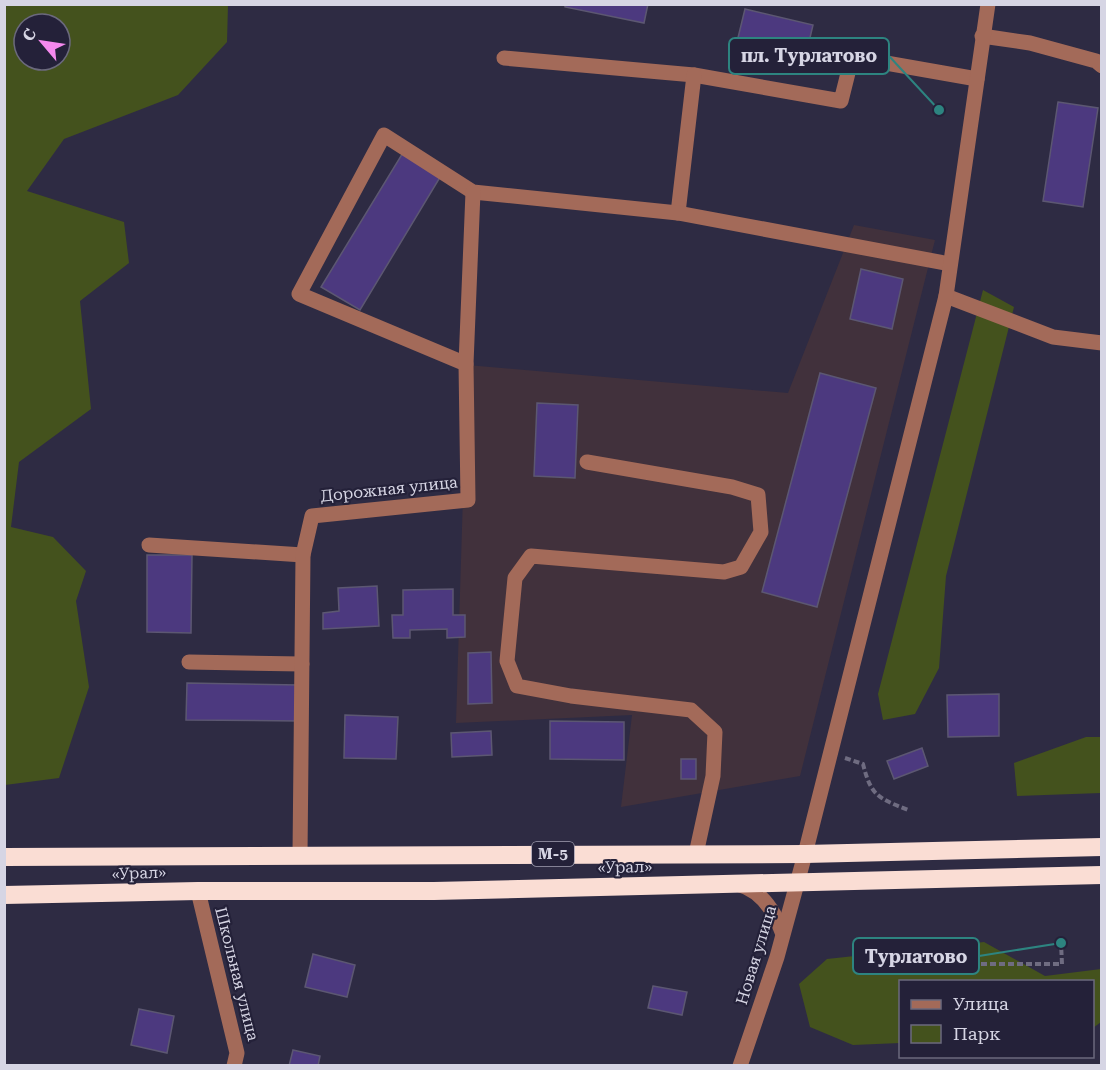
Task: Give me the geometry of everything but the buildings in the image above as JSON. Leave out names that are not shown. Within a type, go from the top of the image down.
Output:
[{"type":"highway","name":"«Урал»","points":[[4,857],[805,854],[1101,847]]},
{"type":"highway","name":"«Урал»","points":[[4,895],[198,891],[434,891],[1101,875]]},
{"type":"street","name":"Новая улица","points":[[740,1065],[777,957],[805,854],[946,296],[988,4]]},
{"type":"street","points":[[982,36],[1030,43],[1096,61],[1101,66]]},
{"type":"street","points":[[504,58],[694,75],[841,101],[852,57],[976,79]]},
{"type":"street","points":[[678,213],[694,75]]},
{"type":"street","points":[[466,364],[299,294],[384,135],[473,192],[678,213],[950,264]]},
{"type":"street","name":"Дорожная улица","points":[[300,855],[303,555],[312,516],[468,500],[466,364],[473,192]]},
{"type":"street","points":[[946,296],[1053,337],[1101,344]]},
{"type":"street","points":[[587,462],[732,488],[758,495],[761,532],[741,567],[724,572],[531,556],[515,578],[507,661],[517,686],[570,696],[691,710],[714,732],[713,776],[696,854]]},
{"type":"street","points":[[149,545],[303,555]]},
{"type":"street","points":[[189,662],[302,664]]},
{"type":"street","points":[[737,884],[745,886],[762,898],[774,912],[782,932]]},
{"type":"street","name":"Школьная улица","points":[[198,891],[237,1053],[234,1065]]},
{"type":"path","points":[[831,754],[863,764],[869,787],[884,800],[908,810]]},
{"type":"path","points":[[900,964],[1062,964],[1061,944]]},
{"type":"shaded area","points":[[854,225],[935,240],[800,776],[621,807],[632,715],[456,723],[467,365],[788,393]]},
{"type":"green space","points":[[4,5],[228,5],[227,42],[178,95],[64,139],[27,191],[124,222],[129,263],[80,301],[91,409],[19,462],[11,527],[53,537],[86,571],[76,601],[89,687],[59,778],[5,785]]},
{"type":"green space","points":[[983,290],[1014,307],[946,576],[939,668],[915,714],[883,720],[878,694]]},
{"type":"green space","points":[[1086,737],[1101,737],[1101,793],[1017,796],[1014,763]]},
{"type":"green space","points":[[984,942],[1045,976],[1101,969],[1101,1022],[1094,1027],[1094,980],[899,980],[899,1043],[853,1045],[810,1027],[799,984],[827,959]]},
{"type":"place","name":"пл. Турлатово","points":[[939,110]]},
{"type":"place","name":"Турлатово","points":[[1061,943]]}]
